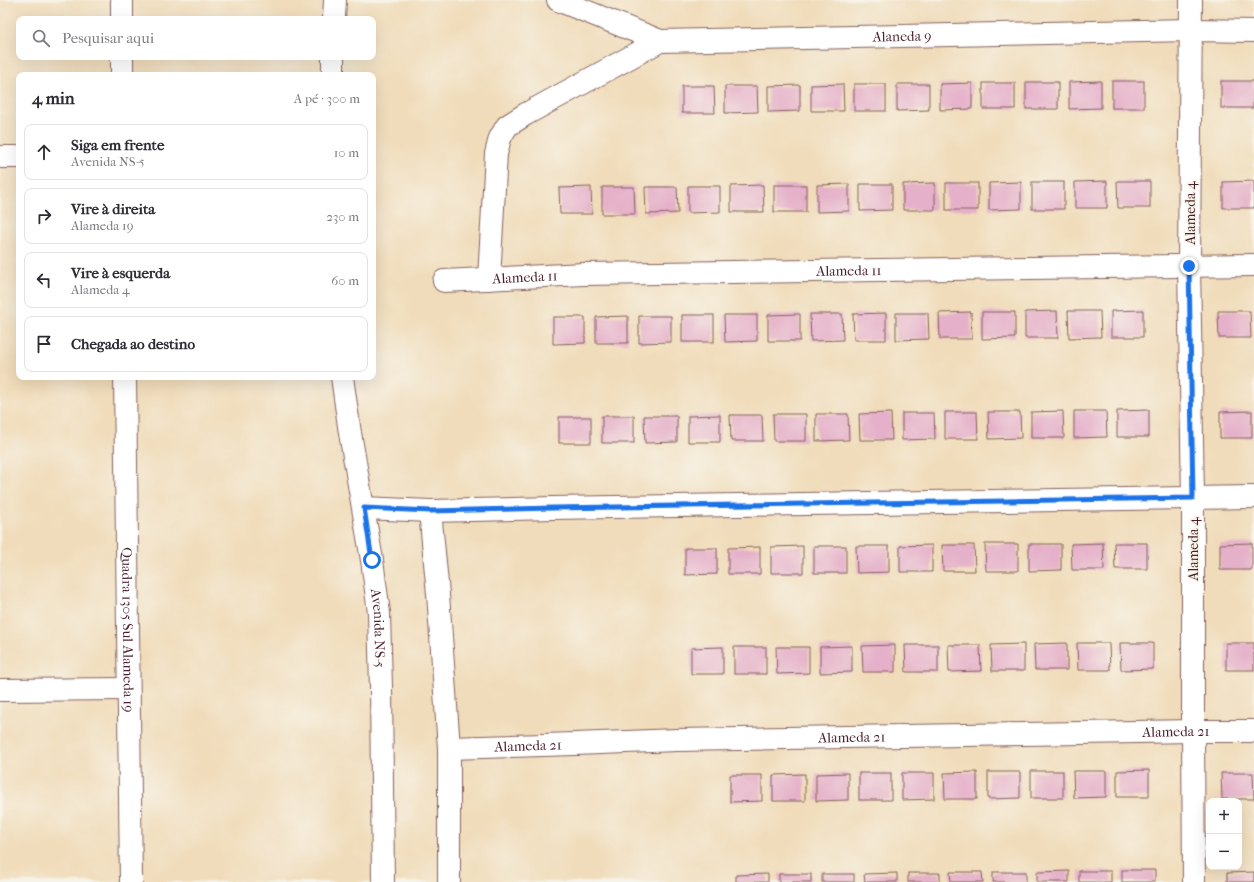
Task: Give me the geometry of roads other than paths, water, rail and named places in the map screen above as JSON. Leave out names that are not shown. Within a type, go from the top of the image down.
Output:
[{"type":"street","points":[[122,0],[122,16]]},
{"type":"street","points":[[334,16],[335,0]]},
{"type":"street","name":"Alaneda 9","points":[[558,0],[660,42],[1191,30],[1254,31]]},
{"type":"street","name":"Alameda 4","points":[[1191,0],[1189,266],[1193,498],[1192,731],[1194,882]]},
{"type":"street","points":[[489,279],[496,154],[500,138],[507,126],[526,114],[660,42]]},
{"type":"street","points":[[122,60],[122,72]]},
{"type":"street","points":[[332,72],[333,60]]},
{"type":"street","points":[[0,158],[16,157]]},
{"type":"street","name":"Alameda 11","points":[[444,281],[584,274],[1254,265]]},
{"type":"street","name":"Quadra 1305 Sul Alameda 19","points":[[125,380],[131,882]]},
{"type":"street","name":"Avenida NS-5","points":[[342,380],[350,433],[364,508],[379,613],[383,882]]},
{"type":"street","points":[[364,508],[430,511],[1254,497]]},
{"type":"street","points":[[430,511],[438,594],[449,748],[449,882]]},
{"type":"street","points":[[0,690],[128,689]]},
{"type":"street","name":"Alameda 21","points":[[449,748],[677,740],[1254,731]]}]
